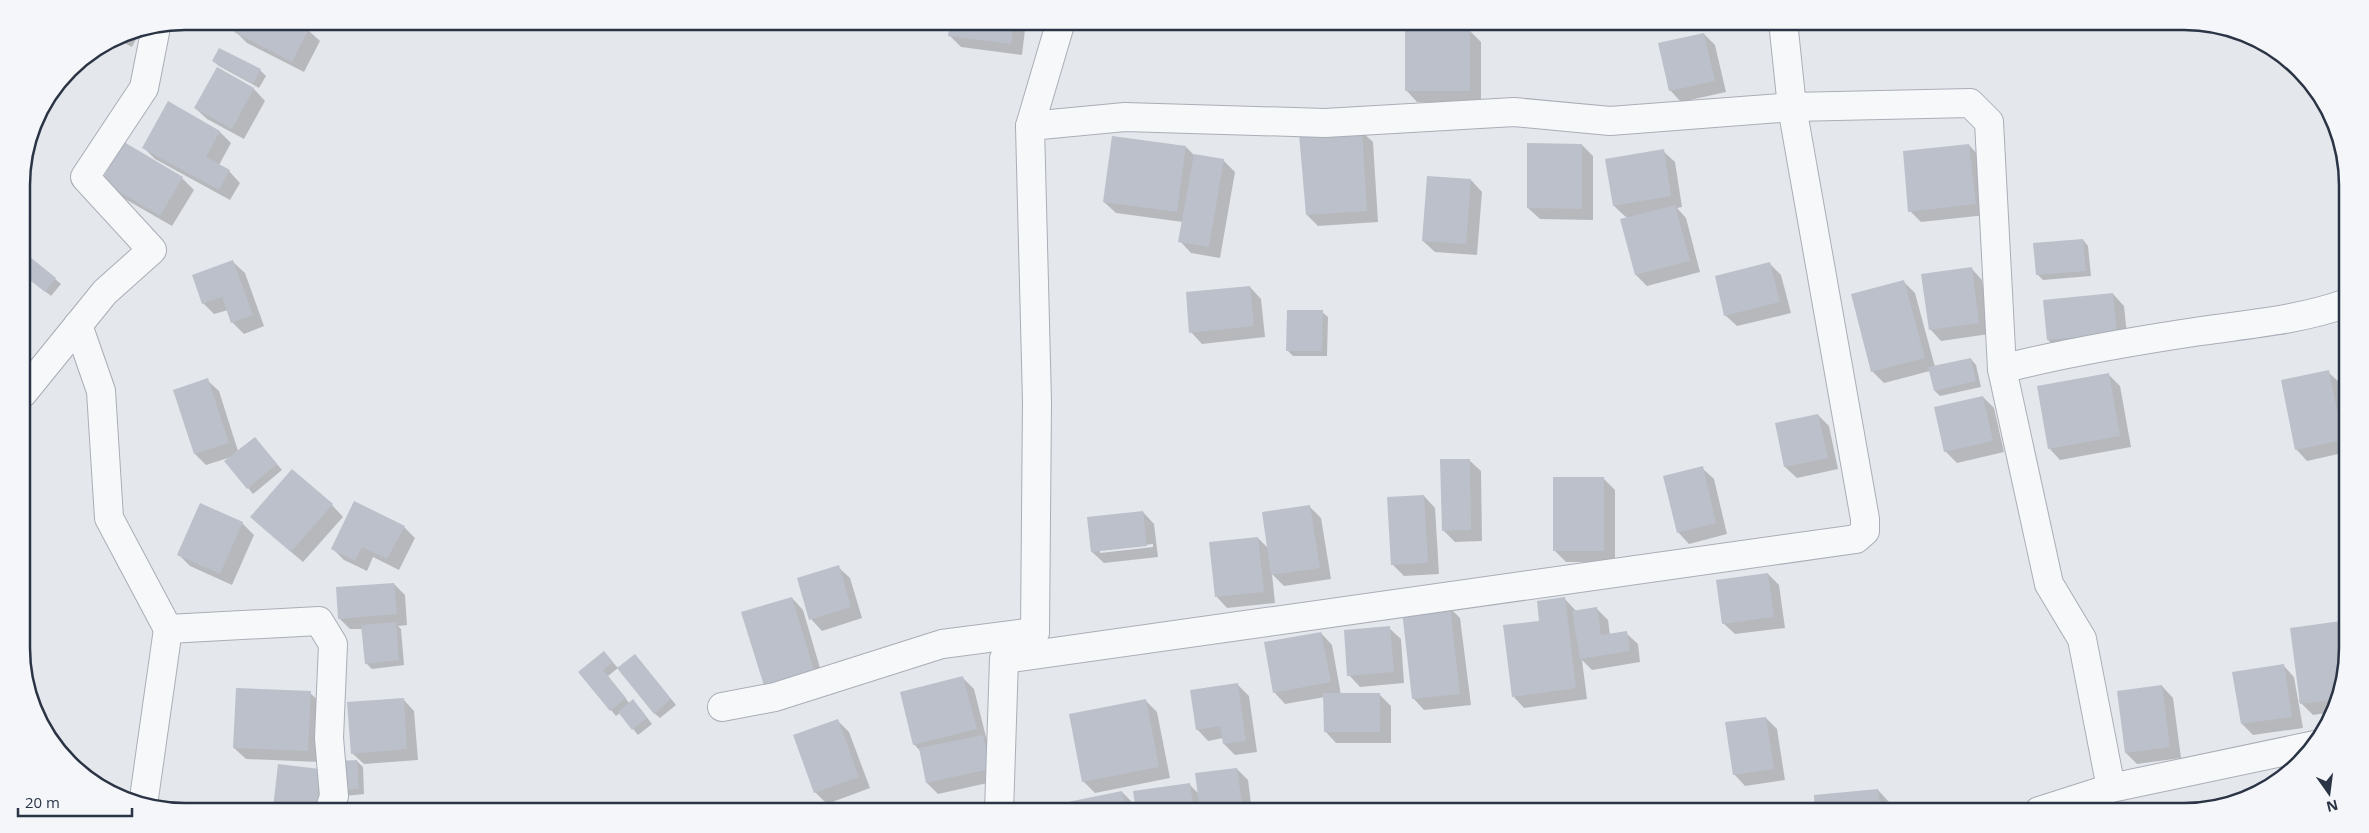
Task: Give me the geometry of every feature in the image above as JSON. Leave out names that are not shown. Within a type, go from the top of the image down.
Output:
[{"type":"street","points":[[999,803],[1004,659],[1035,632],[1037,402],[1030,126],[1058,30]]},
{"type":"street","points":[[1004,659],[1856,539],[1864,531],[1865,519],[1792,107],[1784,30]]},
{"type":"street","points":[[30,384],[105,292],[152,250],[84,177],[144,88],[155,33]]},
{"type":"street","points":[[1030,126],[1125,117],[1325,123],[1514,112],[1610,121],[1792,107],[1970,102],[1990,122],[2002,369],[2049,584],[2082,639],[2111,788]]},
{"type":"street","points":[[2002,369],[2086,350],[2284,319],[2339,305]]},
{"type":"street","points":[[78,325],[101,392],[109,518],[168,629],[144,797]]},
{"type":"street","points":[[168,629],[319,621],[333,644],[329,738],[334,796],[332,803]]},
{"type":"street","points":[[722,707],[775,697],[942,644],[1035,632]]},
{"type":"street","points":[[2067,803],[2111,788],[2303,748]]},
{"type":"building","points":[[235,30],[308,30],[292,62],[234,32]]},
{"type":"building","points":[[949,30],[1013,30],[1011,44],[948,36]]},
{"type":"building","points":[[1405,30],[1470,30],[1470,91],[1405,91]]},
{"type":"building","points":[[1704,33],[1715,81],[1669,91],[1658,43]]},
{"type":"building","points":[[219,48],[261,69],[253,84],[212,61]]},
{"type":"building","points":[[217,67],[254,88],[232,129],[194,108]]},
{"type":"building","points":[[168,101],[220,131],[206,157],[230,170],[219,190],[142,148]]},
{"type":"building","points":[[1362,130],[1367,211],[1306,215],[1299,134]]},
{"type":"building","points":[[1112,136],[1186,146],[1177,212],[1103,202]]},
{"type":"building","points":[[124,142],[183,177],[160,216],[101,181]]},
{"type":"building","points":[[1527,143],[1582,144],[1582,209],[1527,208]]},
{"type":"building","points":[[1969,144],[1976,204],[1908,212],[1903,151]]},
{"type":"building","points":[[1664,149],[1671,196],[1613,206],[1605,159]]},
{"type":"building","points":[[1194,154],[1224,159],[1209,247],[1178,242]]},
{"type":"building","points":[[1427,176],[1471,179],[1466,244],[1422,241]]},
{"type":"building","points":[[1675,205],[1690,261],[1635,275],[1620,219]]},
{"type":"building","points":[[2083,239],[2086,271],[2036,275],[2033,243]]},
{"type":"building","points":[[30,257],[56,278],[45,292],[30,280]]},
{"type":"building","points":[[233,260],[253,315],[231,323],[222,297],[202,304],[192,275]]},
{"type":"building","points":[[1770,262],[1780,302],[1724,316],[1715,276]]},
{"type":"building","points":[[1972,267],[1979,323],[1929,330],[1921,274]]},
{"type":"building","points":[[1904,280],[1925,358],[1871,372],[1851,294]]},
{"type":"building","points":[[1250,286],[1254,326],[1189,333],[1186,292]]},
{"type":"building","points":[[2113,293],[2117,333],[2047,340],[2043,300]]},
{"type":"building","points":[[1287,310],[1323,310],[1322,351],[1286,351]]},
{"type":"building","points":[[1971,358],[1976,381],[1934,391],[1928,367]]},
{"type":"building","points":[[2329,370],[2339,420],[2339,441],[2295,450],[2281,380]]},
{"type":"building","points":[[2109,373],[2120,436],[2048,449],[2037,386]]},
{"type":"building","points":[[208,378],[229,443],[194,454],[173,390]]},
{"type":"building","points":[[1983,396],[1993,441],[1944,452],[1934,407]]},
{"type":"building","points":[[1818,414],[1828,458],[1784,467],[1775,423]]},
{"type":"building","points":[[255,437],[277,464],[247,489],[224,461]]},
{"type":"building","points":[[1440,459],[1470,459],[1471,530],[1442,531]]},
{"type":"building","points":[[1703,466],[1716,523],[1677,533],[1663,476]]},
{"type":"building","points":[[292,469],[333,504],[291,552],[250,517]]},
{"type":"building","points":[[1553,477],[1604,477],[1604,551],[1553,551]]},
{"type":"building","points":[[1424,495],[1428,563],[1391,565],[1387,497]]},
{"type":"building","points":[[354,501],[405,526],[387,559],[362,547],[355,561],[331,549]]},
{"type":"building","points":[[200,503],[243,522],[220,574],[177,555]]},
{"type":"building","points":[[1310,505],[1320,568],[1271,575],[1262,512]]},
{"type":"building","points":[[1143,511],[1147,546],[1091,552],[1087,517]]},
{"type":"building","points":[[1258,537],[1264,592],[1215,597],[1209,542]]},
{"type":"building","points":[[839,565],[851,607],[809,620],[797,578]]},
{"type":"building","points":[[1768,573],[1774,617],[1722,624],[1716,580]]},
{"type":"building","points":[[394,583],[397,614],[338,619],[336,587]]},
{"type":"building","points":[[792,597],[815,674],[765,689],[741,612]]},
{"type":"building","points":[[1565,597],[1576,688],[1512,697],[1503,625],[1539,621],[1537,601]]},
{"type":"building","points":[[1450,606],[1460,694],[1412,699],[1402,611]]},
{"type":"building","points":[[1597,607],[1601,635],[1627,631],[1630,651],[1580,659],[1572,611]]},
{"type":"building","points":[[2339,621],[2338,669],[2330,700],[2300,704],[2290,628]]},
{"type":"building","points":[[396,622],[399,660],[365,664],[361,625]]},
{"type":"building","points":[[1390,626],[1394,672],[1347,676],[1344,630]]},
{"type":"building","points":[[1321,632],[1331,682],[1273,693],[1264,642]]},
{"type":"building","points":[[604,651],[613,662],[603,670],[626,698],[610,711],[578,672]]},
{"type":"building","points":[[635,654],[671,699],[654,714],[617,668]]},
{"type":"building","points":[[2284,664],[2292,717],[2241,724],[2232,672]]},
{"type":"building","points":[[963,676],[977,729],[913,745],[900,692]]},
{"type":"building","points":[[1238,683],[1246,741],[1223,744],[1220,726],[1196,730],[1190,690]]},
{"type":"building","points":[[2162,685],[2170,747],[2125,753],[2117,691]]},
{"type":"building","points":[[236,688],[311,691],[308,751],[233,748]]},
{"type":"building","points":[[1323,693],[1380,693],[1380,732],[1324,732]]},
{"type":"building","points":[[404,698],[407,749],[351,754],[347,702]]},
{"type":"building","points":[[633,699],[647,718],[632,730],[618,712]]},
{"type":"building","points":[[1146,699],[1159,767],[1082,782],[1069,714]]},
{"type":"building","points":[[1766,717],[1774,769],[1733,775],[1725,722]]},
{"type":"building","points":[[838,719],[859,777],[814,793],[793,735]]},
{"type":"building","points":[[983,735],[990,769],[926,783],[919,748]]},
{"type":"building","points":[[357,760],[359,789],[338,790],[336,761]]},
{"type":"building","points":[[278,764],[328,770],[323,803],[274,803]]},
{"type":"building","points":[[1237,768],[1242,803],[1199,803],[1195,773]]},
{"type":"building","points":[[1190,783],[1193,803],[1135,803],[1133,791]]},
{"type":"building","points":[[1878,789],[1879,803],[1814,803],[1814,795]]},
{"type":"building","points":[[1122,791],[1125,803],[1068,803]]}]
